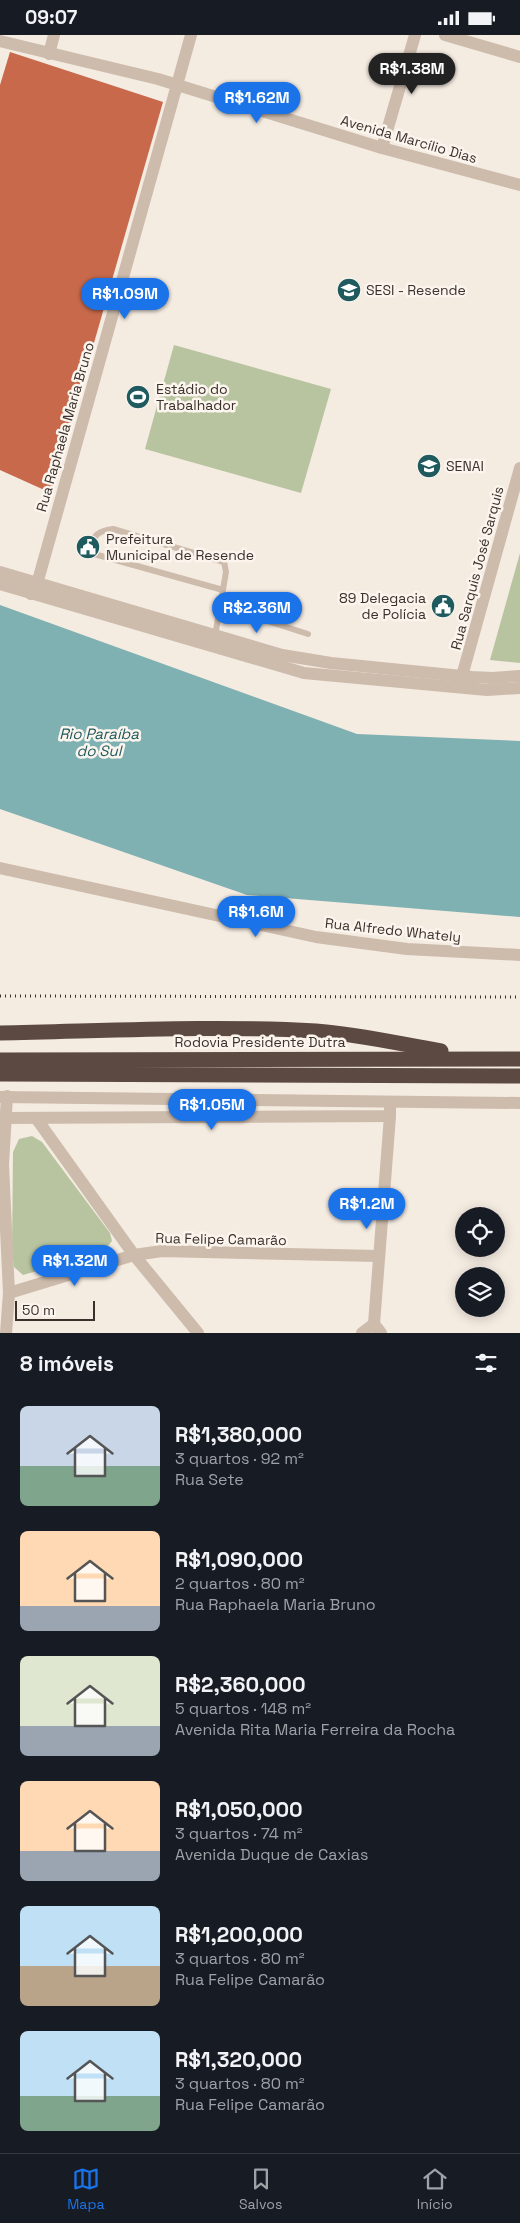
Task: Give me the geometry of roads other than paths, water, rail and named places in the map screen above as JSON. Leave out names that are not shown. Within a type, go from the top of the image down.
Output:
[{"type":"highway","points":[[0,1033],[222,1030],[317,1031],[352,1035],[476,1058]]},
{"type":"highway","name":"Rodovia Presidente Dutra","points":[[0,1059],[520,1059]]},
{"type":"highway","points":[[0,1074],[520,1076]]},
{"type":"street","points":[[49,54],[54,35]]},
{"type":"street","name":"Rua Raphaela Maria Bruno","points":[[34,589],[191,35]]},
{"type":"street","points":[[382,148],[415,35]]},
{"type":"street","points":[[445,35],[520,57]]},
{"type":"street","name":"Avenida Marcílio Dias","points":[[0,41],[177,86],[382,148],[520,185]]},
{"type":"street","name":"Rua Sarquis José Sarquis","points":[[462,676],[520,468]]},
{"type":"street","points":[[0,572],[34,589],[304,673],[486,690],[520,688]]},
{"type":"street","points":[[0,584],[34,589],[282,655],[331,663],[462,676],[492,678],[520,675]]},
{"type":"street","name":"Rua Alfredo Whately","points":[[0,868],[316,937],[407,949],[520,955]]},
{"type":"street","points":[[6,1333],[9,1293],[3,1165],[4,1096],[520,1103]]},
{"type":"street","points":[[54,1097],[54,1117]]},
{"type":"street","points":[[362,1333],[377,1329],[378,1256],[390,1102]]},
{"type":"street","points":[[4,1118],[390,1116]]},
{"type":"street","points":[[36,1117],[134,1255],[197,1332]]},
{"type":"street","name":"Rua Felipe Camarão","points":[[9,1293],[134,1255],[162,1251],[378,1256]]},
{"type":"lane","points":[[216,636],[226,572],[224,562],[113,529],[100,531],[92,538],[91,549],[94,554],[223,591]]},
{"type":"lane","points":[[221,606],[308,634]]},
{"type":"water","name":"Rio Paraíba do Sul","points":[[0,605],[357,734],[520,741],[520,917],[247,895],[0,809]]},
{"type":"railway","points":[[0,996],[520,997]]},
{"type":"place","name":"SESI - Resende","points":[[349,290]]},
{"type":"place","name":"Estádio do Trabalhador","points":[[138,397]]},
{"type":"place","name":"SENAI","points":[[429,466]]},
{"type":"place","name":"Prefeitura Municipal de Resende","points":[[88,547]]},
{"type":"place","name":"89 Delegacia de Polícia","points":[[443,606]]}]
